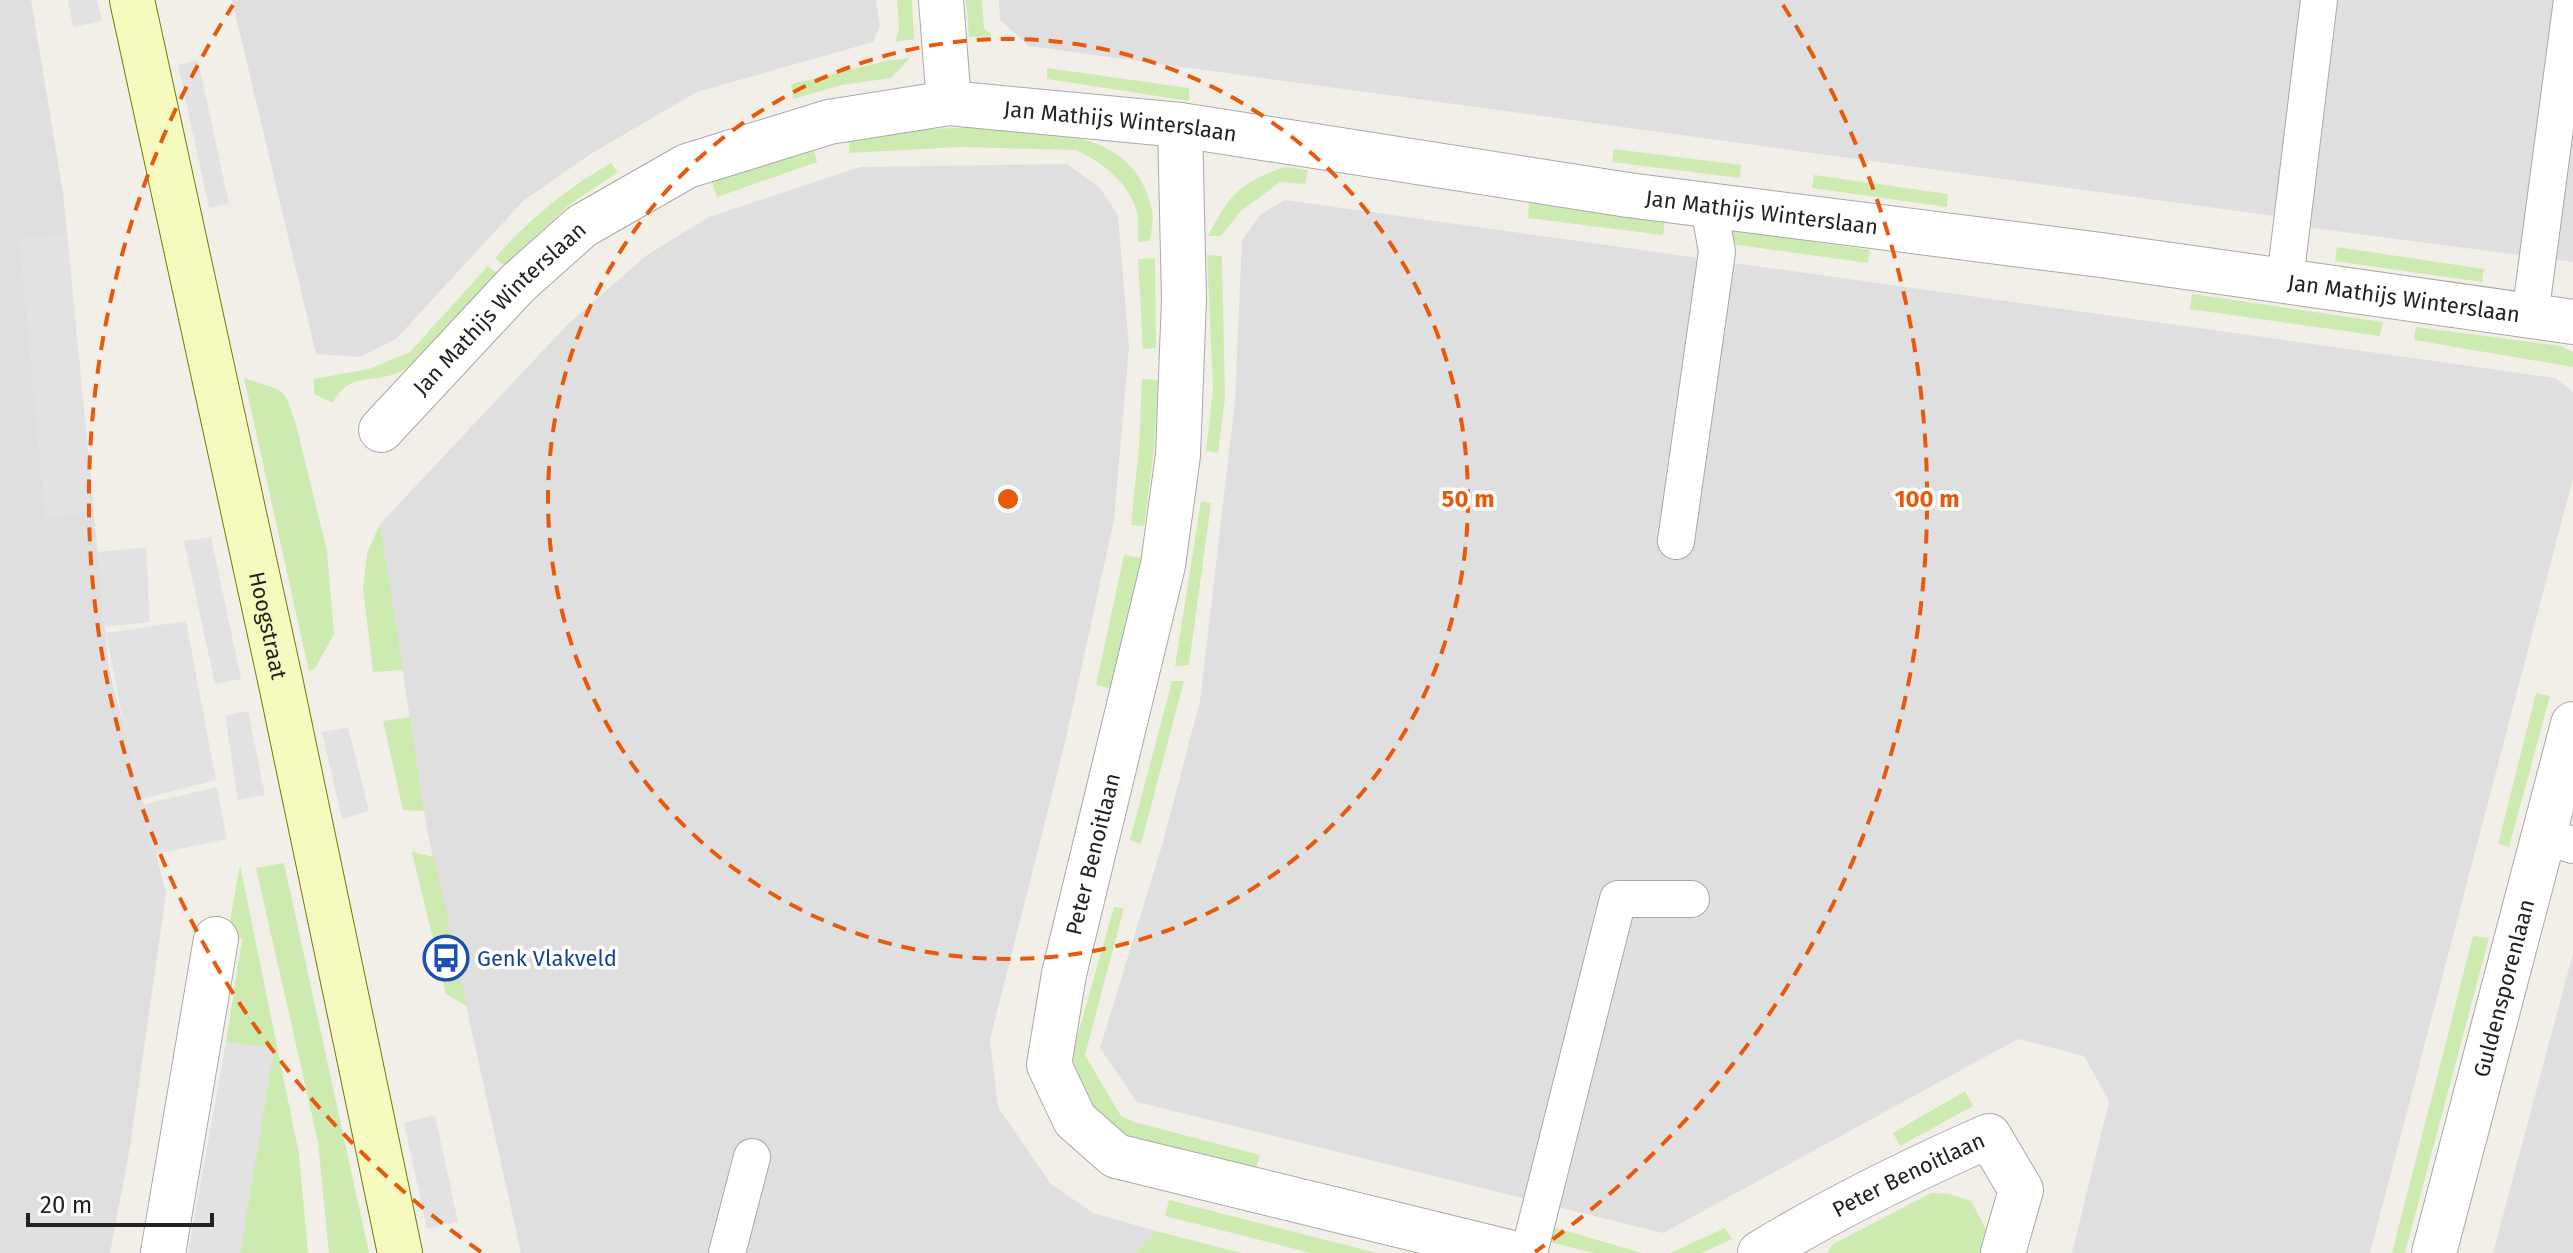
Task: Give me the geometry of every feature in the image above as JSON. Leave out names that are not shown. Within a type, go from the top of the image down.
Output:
[{"type":"main road","name":"Hoogstraat","points":[[132,0],[281,684],[400,1253]]},
{"type":"street","points":[[941,0],[949,103]]},
{"type":"street","name":"Jan Mathijs Winterslaan","points":[[381,430],[518,283],[582,226],[687,166],[829,122],[949,103],[1180,125],[1709,206],[2285,280],[2573,322]]},
{"type":"street","name":"Peter Benoitlaan","points":[[1180,125],[1184,299],[1178,455],[1163,565],[1064,974],[1049,1065],[1075,1120],[1116,1156],[1513,1253]]},
{"type":"street","name":"Guldensporenlaan","points":[[2434,1253],[2559,841],[2573,724]]},
{"type":"street","points":[[163,1253],[216,939]]},
{"type":"street","name":"Peter Benoitlaan","points":[[1760,1253],[1831,1210],[1989,1136],[2021,1190],[2003,1253]]},
{"type":"lane","points":[[2285,280],[2319,0]]},
{"type":"lane","points":[[2530,316],[2572,0]]},
{"type":"lane","points":[[1676,541],[1717,252],[1709,206]]},
{"type":"lane","points":[[1529,1253],[1618,899],[1691,899]]},
{"type":"lane","points":[[727,1253],[752,1157]]},
{"type":"shaded area","points":[[0,0],[31,0],[63,193],[109,669],[166,893],[130,1147],[110,1253],[0,1253]]},
{"type":"shaded area","points":[[68,0],[97,0],[102,21],[73,27]]},
{"type":"shaded area","points":[[232,0],[876,0],[880,26],[873,42],[697,92],[592,153],[523,201],[396,339],[360,357],[316,354]]},
{"type":"shaded area","points":[[999,0],[2303,0],[2274,216],[1029,46],[1000,20]]},
{"type":"shaded area","points":[[2332,0],[2573,0],[2573,262],[2305,227]]},
{"type":"shaded area","points":[[198,60],[229,204],[209,208],[178,65]]},
{"type":"shaded area","points":[[1067,164],[1100,188],[1118,215],[1129,347],[1114,520],[1065,742],[990,1040],[998,1107],[1050,1183],[1093,1213],[1156,1231],[1135,1253],[521,1253],[427,830],[380,524],[568,324],[647,255],[709,217],[860,167]]},
{"type":"shaded area","points":[[1285,200],[2555,378],[2573,392],[2573,478],[2370,1253],[2072,1253],[2109,1101],[2084,1056],[2018,1039],[1663,1233],[1137,1102],[1100,1048],[1163,842],[1200,701],[1235,401],[1242,240],[1261,214]]},
{"type":"shaded area","points":[[67,234],[94,513],[45,519],[19,238]]},
{"type":"shaded area","points":[[211,537],[241,679],[215,684],[184,541]]},
{"type":"shaded area","points":[[146,547],[150,622],[103,627],[98,552]]},
{"type":"shaded area","points":[[186,621],[216,780],[138,800],[106,633]]},
{"type":"shaded area","points":[[248,711],[265,795],[238,800],[225,716]]},
{"type":"shaded area","points":[[348,727],[369,811],[342,819],[322,732]]},
{"type":"shaded area","points":[[217,787],[227,839],[151,855],[141,805]]},
{"type":"shaded area","points":[[2573,953],[2573,1253],[2493,1253]]},
{"type":"shaded area","points":[[226,1042],[274,1048],[240,1253],[188,1253]]},
{"type":"shaded area","points":[[435,1115],[458,1222],[427,1229],[404,1123]]},
{"type":"green space","points":[[897,0],[912,0],[914,39],[895,42],[899,29]]},
{"type":"green space","points":[[966,0],[982,0],[984,28],[993,36],[969,37]]},
{"type":"green space","points":[[910,58],[891,78],[842,85],[793,99],[791,84]]},
{"type":"green space","points":[[1047,68],[1189,88],[1189,101],[1047,79]]},
{"type":"green space","points":[[988,127],[1064,135],[1110,150],[1128,164],[1143,183],[1153,214],[1150,241],[1138,242],[1136,209],[1120,181],[1103,166],[1076,150],[959,147],[849,153],[849,139],[927,129]]},
{"type":"green space","points":[[813,147],[817,162],[717,197],[712,182]]},
{"type":"green space","points":[[1614,149],[1741,165],[1740,178],[1612,162]]},
{"type":"green space","points":[[611,163],[618,172],[569,205],[533,239],[508,269],[495,258],[549,206]]},
{"type":"green space","points":[[1285,167],[1308,170],[1305,184],[1280,182],[1240,212],[1221,236],[1208,236],[1238,192],[1257,179]]},
{"type":"green space","points":[[1814,175],[1948,194],[1947,207],[1812,188]]},
{"type":"green space","points":[[1529,203],[1665,222],[1663,235],[1528,218]]},
{"type":"green space","points":[[1724,229],[1870,250],[1868,263],[1723,243]]},
{"type":"green space","points":[[2337,247],[2484,269],[2482,282],[2335,261]]},
{"type":"green space","points":[[1207,255],[1222,256],[1225,398],[1218,453],[1206,451],[1213,389]]},
{"type":"green space","points":[[1155,258],[1156,348],[1143,349],[1138,259]]},
{"type":"green space","points":[[488,266],[499,274],[414,364],[392,375],[355,382],[339,393],[333,403],[314,394],[314,379],[369,369],[410,352]]},
{"type":"green space","points":[[2192,294],[2383,322],[2380,336],[2190,309]]},
{"type":"green space","points":[[2416,327],[2561,346],[2573,352],[2573,367],[2414,340]]},
{"type":"green space","points":[[244,378],[278,389],[286,397],[296,424],[327,551],[334,634],[316,667],[309,672]]},
{"type":"green space","points":[[1142,379],[1158,380],[1154,450],[1144,526],[1131,525]]},
{"type":"green space","points":[[1201,501],[1211,503],[1189,665],[1175,666]]},
{"type":"green space","points":[[380,524],[403,670],[373,672],[363,589],[367,553]]},
{"type":"green space","points":[[1124,555],[1142,558],[1113,689],[1096,685]]},
{"type":"green space","points":[[1172,681],[1184,681],[1141,844],[1130,840]]},
{"type":"green space","points":[[2536,693],[2550,696],[2509,847],[2498,844]]},
{"type":"green space","points":[[410,717],[424,811],[403,810],[383,721]]},
{"type":"green space","points":[[412,852],[434,857],[467,1006],[446,994]]},
{"type":"green space","points":[[284,863],[369,1253],[329,1253],[318,1142],[256,868]]},
{"type":"green space","points":[[240,865],[299,1154],[308,1253],[240,1253],[274,1049],[226,1042],[242,939],[227,937]]},
{"type":"green space","points":[[1114,907],[1124,908],[1085,1055],[1121,1116],[1260,1155],[1256,1168],[1130,1138],[1103,1121],[1077,1086],[1072,1055]]},
{"type":"green space","points":[[2473,936],[2489,938],[2405,1253],[2392,1253]]},
{"type":"green space","points":[[1965,1091],[1973,1106],[1900,1146],[1893,1133]]},
{"type":"green space","points":[[1931,1193],[1949,1194],[1971,1201],[1987,1231],[1980,1253],[1827,1253],[1833,1244]]},
{"type":"green space","points":[[1169,1200],[1377,1253],[1311,1253],[1165,1216]]},
{"type":"green space","points":[[1553,1227],[1642,1253],[1594,1253],[1549,1242]]},
{"type":"green space","points":[[1725,1228],[1732,1239],[1701,1253],[1670,1253]]},
{"type":"green space","points":[[1156,1231],[1242,1253],[1135,1253]]},
{"type":"place","name":"Genk Vlakveld","points":[[446,958]]}]
